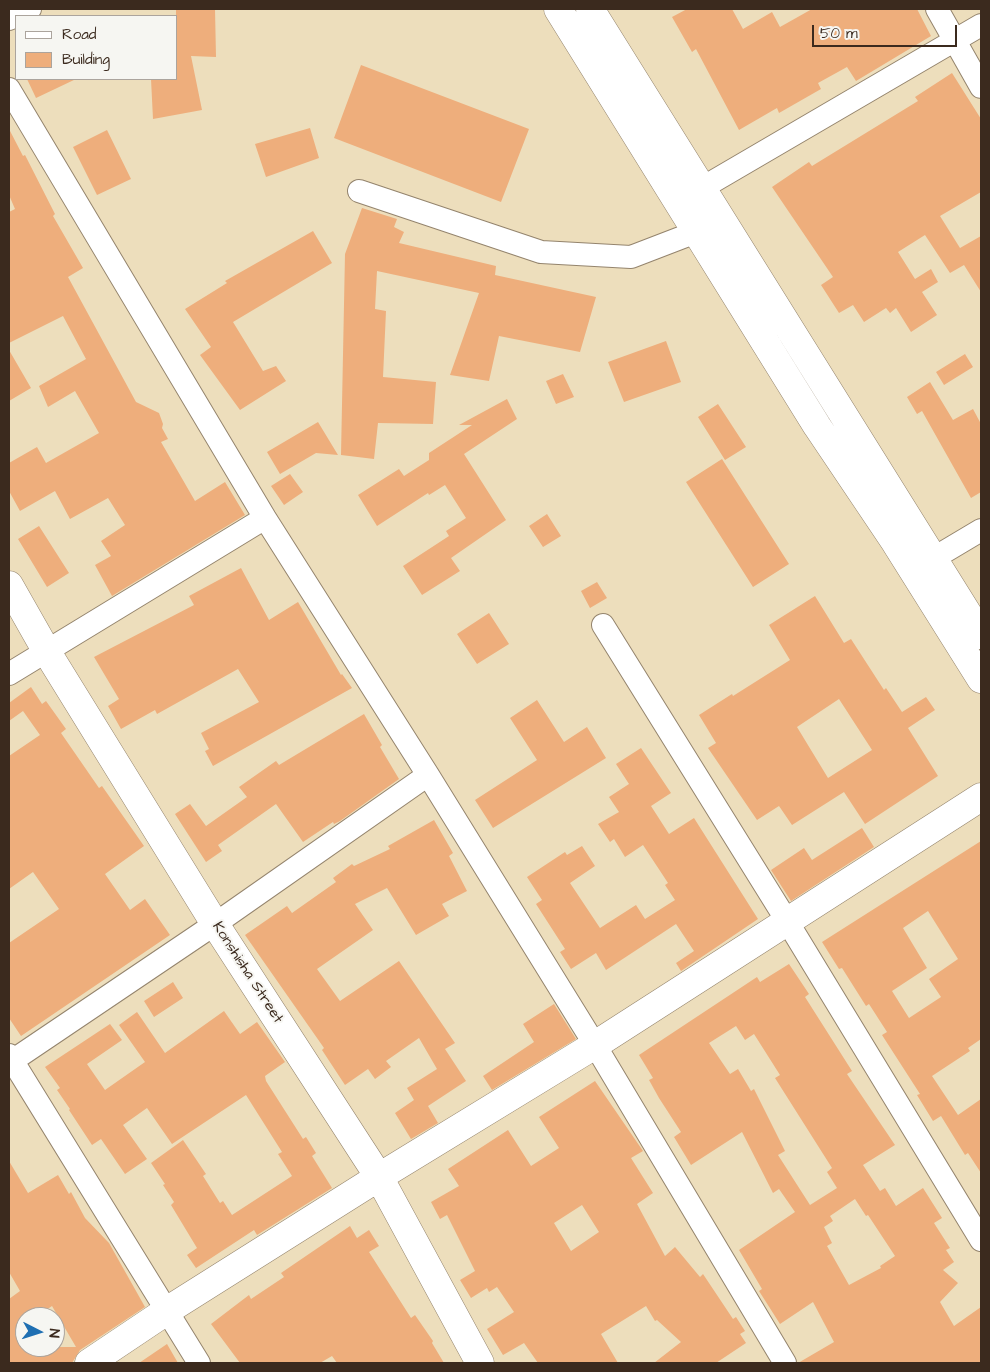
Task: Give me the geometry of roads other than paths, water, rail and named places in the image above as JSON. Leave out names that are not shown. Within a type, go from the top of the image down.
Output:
[{"type":"street","points":[[17,15],[30,9]]},
{"type":"street","points":[[558,9],[696,232],[981,679]]},
{"type":"street","points":[[590,9],[981,635]]},
{"type":"street","points":[[937,9],[981,87]]},
{"type":"street","points":[[702,188],[981,25]]},
{"type":"street","points":[[9,89],[264,518],[428,775],[595,1046],[785,1363]]},
{"type":"street","points":[[359,191],[541,252],[631,257],[696,232]]},
{"type":"street","points":[[9,674],[264,518]]},
{"type":"street","points":[[934,558],[981,530]]},
{"type":"street","name":"Konshisha Street","points":[[9,585],[47,652],[215,924],[379,1177],[480,1363]]},
{"type":"street","points":[[603,625],[787,921],[981,1240]]},
{"type":"street","points":[[199,1363],[168,1310],[10,1060],[215,924],[428,775]]},
{"type":"street","points":[[88,1363],[168,1310],[379,1177],[595,1046],[981,797]]}]
